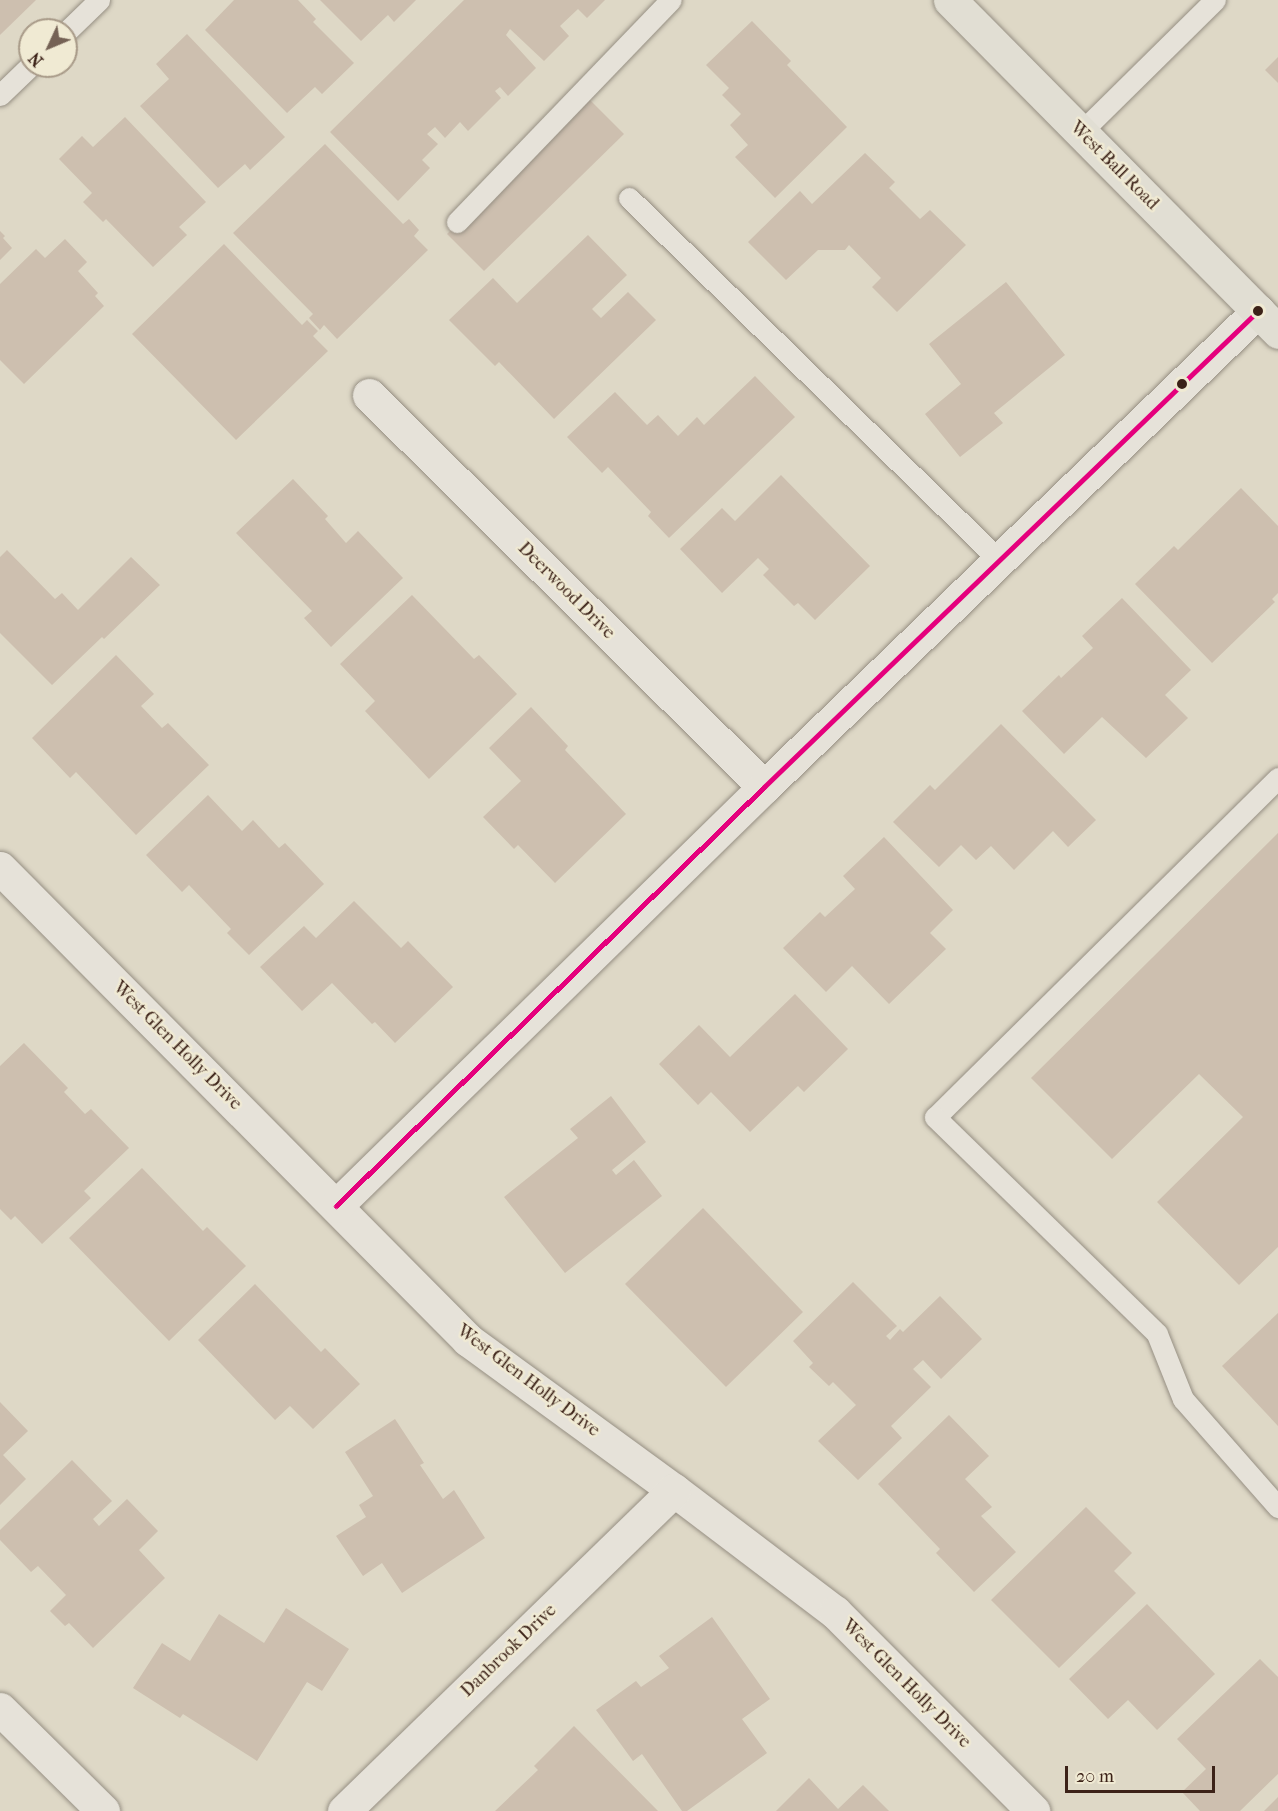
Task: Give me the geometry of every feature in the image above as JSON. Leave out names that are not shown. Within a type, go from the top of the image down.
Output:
[{"type":"main road","name":"West Ball Road","points":[[950,0],[1268,322]]},
{"type":"street","points":[[336,1206],[999,560],[1268,322]]},
{"type":"street","name":"Deerwood Drive","points":[[369,394],[764,787]]},
{"type":"street","name":"West Glen Holly Drive","points":[[0,868],[468,1340],[674,1490],[835,1612],[1033,1811]]},
{"type":"street","name":"Danbrook Drive","points":[[344,1811],[674,1490]]},
{"type":"street","points":[[0,1709],[103,1811]]},
{"type":"lane","points":[[78,20],[99,0]]},
{"type":"lane","points":[[457,222],[671,0]]},
{"type":"lane","points":[[1081,132],[1215,0]]},
{"type":"lane","points":[[0,95],[18,78]]},
{"type":"lane","points":[[629,198],[999,560]]},
{"type":"lane","points":[[1278,778],[935,1117],[1157,1334],[1183,1399],[1278,1507]]},
{"type":"building","points":[[0,0],[36,0],[0,35]]},
{"type":"building","points":[[234,0],[298,0],[316,19],[313,22],[354,63],[322,94],[315,87],[287,113],[205,30]]},
{"type":"building","points":[[320,0],[416,0],[394,22],[388,15],[361,41]]},
{"type":"building","points":[[464,0],[605,0],[587,18],[578,9],[560,26],[569,36],[544,61],[510,29],[506,35],[536,68],[508,96],[500,87],[495,91],[501,98],[468,131],[460,122],[445,138],[435,127],[427,134],[438,144],[422,160],[430,168],[398,201],[330,132]]},
{"type":"building","points":[[752,21],[791,61],[787,65],[847,127],[775,198],[735,157],[748,145],[730,125],[741,114],[722,95],[729,88],[706,65]]},
{"type":"building","points":[[187,34],[285,137],[250,170],[245,164],[218,188],[140,106],[169,79],[156,64]]},
{"type":"building","points":[[1278,57],[1278,83],[1265,70]]},
{"type":"building","points":[[587,97],[624,134],[484,271],[447,234]]},
{"type":"building","points":[[125,117],[206,202],[179,227],[187,235],[153,267],[106,219],[103,222],[83,202],[92,193],[59,159],[82,136],[93,147]]},
{"type":"building","points":[[325,144],[403,224],[409,219],[419,230],[414,236],[428,250],[337,339],[324,325],[320,330],[309,318],[313,314],[233,233]]},
{"type":"building","points":[[865,153],[895,182],[889,188],[920,219],[930,210],[966,245],[897,312],[872,287],[881,278],[849,245],[845,250],[818,250],[786,280],[748,242],[800,191],[812,204]]},
{"type":"building","points":[[0,231],[12,248],[0,260]]},
{"type":"building","points":[[588,235],[627,275],[592,309],[601,318],[628,292],[656,320],[554,419],[499,362],[495,366],[449,320],[493,278],[517,303]]},
{"type":"building","points":[[65,239],[87,262],[78,271],[98,293],[95,296],[104,306],[24,384],[0,360],[0,284],[36,249],[45,258]]},
{"type":"building","points":[[224,244],[302,325],[307,320],[318,331],[313,336],[328,351],[236,440],[132,334]]},
{"type":"building","points":[[1006,282],[1065,355],[994,413],[1003,423],[960,457],[925,414],[961,384],[929,344]]},
{"type":"building","points":[[755,376],[795,417],[669,538],[648,516],[651,512],[608,467],[602,473],[567,437],[615,392],[647,425],[658,415],[678,436],[697,417],[704,425]]},
{"type":"building","points":[[781,475],[870,566],[815,620],[798,603],[794,606],[763,575],[769,569],[758,558],[722,593],[680,549],[722,508],[735,521]]},
{"type":"building","points":[[293,479],[328,516],[325,519],[346,543],[358,531],[403,578],[331,647],[304,618],[312,611],[236,533]]},
{"type":"building","points":[[1241,488],[1278,526],[1278,593],[1272,599],[1275,602],[1212,663],[1135,584],[1174,546],[1178,550]]},
{"type":"building","points":[[7,550],[55,599],[62,593],[78,610],[131,557],[160,585],[52,685],[0,633],[0,557]]},
{"type":"building","points":[[412,595],[474,659],[479,655],[517,694],[429,779],[365,711],[375,701],[340,664]]},
{"type":"building","points":[[1122,598],[1191,670],[1165,695],[1188,718],[1146,758],[1102,717],[1064,754],[1022,711],[1059,675],[1061,678],[1093,648],[1082,636]]},
{"type":"building","points":[[116,655],[154,694],[141,706],[162,728],[168,723],[209,765],[136,835],[76,772],[70,778],[32,738]]},
{"type":"building","points":[[531,707],[568,746],[565,750],[626,814],[555,883],[518,845],[514,849],[483,817],[521,781],[489,748]]},
{"type":"building","points":[[1001,724],[1096,820],[1068,847],[1053,831],[1014,870],[991,846],[976,860],[961,845],[939,867],[893,822],[930,785],[935,790]]},
{"type":"building","points":[[208,795],[242,831],[253,820],[279,848],[285,843],[324,884],[249,955],[227,933],[231,929],[189,885],[182,892],[146,855]]},
{"type":"building","points":[[1278,833],[1278,1247],[1239,1285],[1157,1202],[1243,1117],[1199,1074],[1112,1159],[1031,1078]]},
{"type":"building","points":[[884,837],[953,910],[930,933],[946,949],[889,1004],[852,966],[826,992],[783,948],[820,912],[825,917],[855,889],[843,876]]},
{"type":"building","points":[[354,901],[401,948],[408,941],[453,987],[395,1043],[375,1022],[372,1024],[332,983],[302,1011],[260,967],[304,926],[316,938]]},
{"type":"building","points":[[795,994],[848,1049],[804,1092],[798,1086],[750,1132],[711,1092],[698,1105],[659,1064],[699,1025],[730,1057]]},
{"type":"building","points":[[24,1043],[68,1088],[64,1092],[85,1114],[91,1109],[129,1148],[84,1191],[91,1198],[42,1244],[15,1216],[11,1220],[0,1209],[0,1066]]},
{"type":"building","points":[[611,1096],[646,1142],[612,1170],[616,1175],[634,1160],[662,1196],[565,1273],[504,1197],[578,1138],[570,1129]]},
{"type":"building","points":[[142,1168],[203,1231],[207,1227],[246,1266],[169,1341],[69,1238]]},
{"type":"building","points":[[703,1208],[803,1312],[726,1387],[625,1284]]},
{"type":"building","points":[[853,1282],[897,1326],[886,1336],[890,1340],[900,1329],[903,1332],[940,1296],[982,1339],[941,1379],[923,1360],[913,1369],[931,1387],[891,1426],[902,1438],[858,1480],[818,1441],[856,1405],[833,1382],[829,1386],[809,1367],[813,1363],[793,1341]]},
{"type":"building","points":[[255,1284],[321,1352],[325,1348],[360,1384],[313,1429],[290,1406],[275,1420],[198,1340]]},
{"type":"building","points":[[1278,1313],[1278,1426],[1222,1366]]},
{"type":"building","points":[[0,1402],[28,1431],[3,1455],[26,1479],[0,1505]]},
{"type":"building","points":[[949,1415],[989,1456],[965,1479],[992,1507],[981,1516],[1016,1552],[974,1592],[936,1553],[940,1549],[878,1484]]},
{"type":"building","points":[[395,1419],[424,1463],[420,1465],[443,1499],[454,1490],[485,1538],[402,1593],[382,1563],[363,1576],[336,1536],[366,1517],[359,1505],[373,1496],[345,1452]]},
{"type":"building","points":[[72,1460],[112,1501],[93,1519],[99,1526],[127,1499],[158,1531],[139,1550],[165,1578],[93,1648],[69,1623],[65,1626],[50,1611],[66,1595],[38,1566],[31,1572],[0,1540],[0,1530]]},
{"type":"building","points":[[1086,1507],[1132,1553],[1114,1571],[1136,1593],[1059,1668],[991,1600]]},
{"type":"building","points":[[1147,1604],[1215,1674],[1157,1730],[1128,1700],[1108,1719],[1069,1679]]},
{"type":"building","points":[[286,1608],[349,1649],[322,1691],[307,1682],[257,1761],[183,1714],[180,1718],[133,1688],[162,1643],[190,1661],[219,1614],[264,1643]]},
{"type":"building","points":[[712,1617],[770,1699],[742,1719],[767,1753],[687,1811],[682,1811],[642,1754],[633,1761],[596,1710],[636,1681],[641,1687],[669,1668],[659,1656]]},
{"type":"building","points":[[1260,1659],[1278,1677],[1278,1774],[1240,1811],[1200,1811],[1182,1792],[1206,1769],[1177,1739]]},
{"type":"building","points":[[574,1726],[658,1811],[495,1811],[538,1770],[534,1766]]},
{"type":"building","points":[[809,1778],[838,1809],[863,1785],[889,1811],[776,1811]]},
{"type":"building","points":[[1278,1797],[1278,1811],[1264,1811]]},
{"type":"transit line","points":[[336,1206],[764,787],[1258,311]]}]
